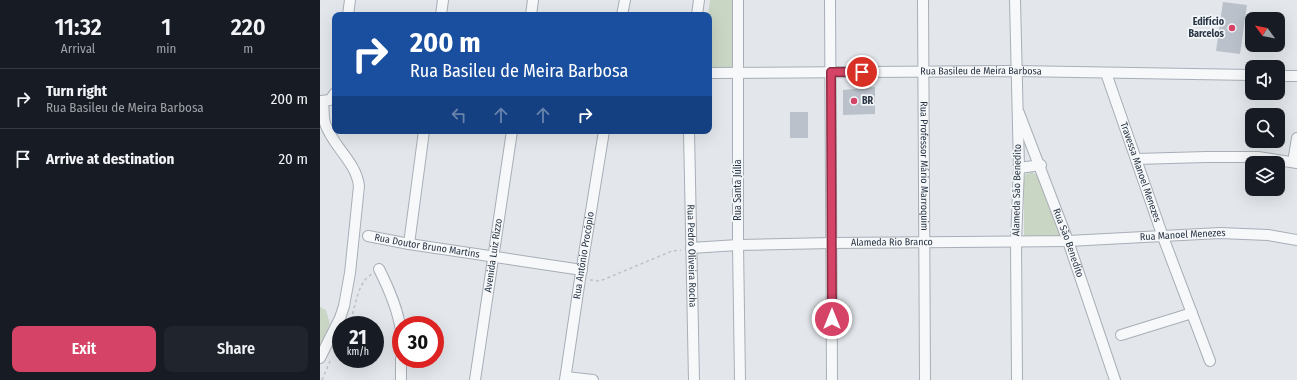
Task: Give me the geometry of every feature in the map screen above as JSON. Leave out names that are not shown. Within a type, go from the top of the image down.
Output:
[{"type":"street","points":[[348,12],[350,0]]},
{"type":"street","points":[[442,12],[444,0]]},
{"type":"street","points":[[531,12],[533,0]]},
{"type":"street","points":[[623,12],[625,0]]},
{"type":"street","points":[[697,12],[699,0]]},
{"type":"street","name":"Rua Santa Júlia","points":[[738,0],[738,245],[740,380]]},
{"type":"street","points":[[830,0],[832,380]]},
{"type":"street","name":"Rua Professor Mário Marroquim","points":[[923,0],[925,380]]},
{"type":"street","name":"Alameda São Benedito","points":[[1015,0],[1019,168],[1016,241],[1017,380]]},
{"type":"street","name":"Rua Basileu de Meira Barbosa","points":[[712,73],[1016,71],[1245,75]]},
{"type":"street","name":"Travessa Manoel Menezes","points":[[1106,73],[1163,237],[1210,361]]},
{"type":"street","points":[[1285,76],[1297,76]]},
{"type":"street","points":[[320,358],[340,318],[344,306],[350,273],[359,186],[358,177],[328,131],[325,122],[322,101],[330,100],[332,98]]},
{"type":"street","name":"Rua São Benedito","points":[[1017,107],[1068,240],[1115,380]]},
{"type":"street","points":[[409,244],[424,134]]},
{"type":"street","name":"Avenida Luiz Rizzo","points":[[475,380],[512,134]]},
{"type":"street","name":"Rua Antônio Procópio","points":[[566,379],[604,134]]},
{"type":"street","name":"Rua Pedro Oliveira Rocha","points":[[689,134],[694,380]]},
{"type":"street","points":[[1136,158],[1258,157],[1295,163],[1297,138]]},
{"type":"street","points":[[1019,168],[1040,166]]},
{"type":"street","name":"Rua Manoel Menezes","points":[[1068,240],[1163,237],[1220,233],[1268,235],[1297,240]]},
{"type":"street","name":"Rua Doutor Bruno Martins","points":[[368,236],[494,257],[581,274]]},
{"type":"street","name":"Alameda Rio Branco","points":[[691,248],[738,245],[831,243],[1068,240]]},
{"type":"street","points":[[379,270],[392,296],[398,316]]},
{"type":"street","points":[[1121,336],[1192,313]]},
{"type":"street","points":[[401,368],[401,380]]},
{"type":"street","points":[[566,379],[593,380]]},
{"type":"path","points":[[581,274],[600,281],[672,251],[691,248]]},
{"type":"path","points":[[351,316],[360,287],[367,277],[379,270]]},
{"type":"green space","points":[[710,0],[737,0],[734,68],[712,69],[712,12],[708,12]]},
{"type":"green space","points":[[1032,172],[1037,175],[1061,239],[1024,244],[1024,178],[1026,174]]},
{"type":"green space","points":[[320,307],[326,310],[330,324],[320,345]]},
{"type":"building","name":"Edifício Barcelos","points":[[1223,2],[1247,5],[1240,54],[1216,51]]},
{"type":"building","points":[[875,87],[875,114],[843,115],[843,90]]},
{"type":"building","points":[[790,112],[808,112],[808,138],[790,138]]},
{"type":"place","name":"Edifício Barcelos","points":[[1232,28]]},
{"type":"place","name":"BR","points":[[854,101]]},
{"type":"route","points":[[832,319],[831,72],[862,72]]}]
